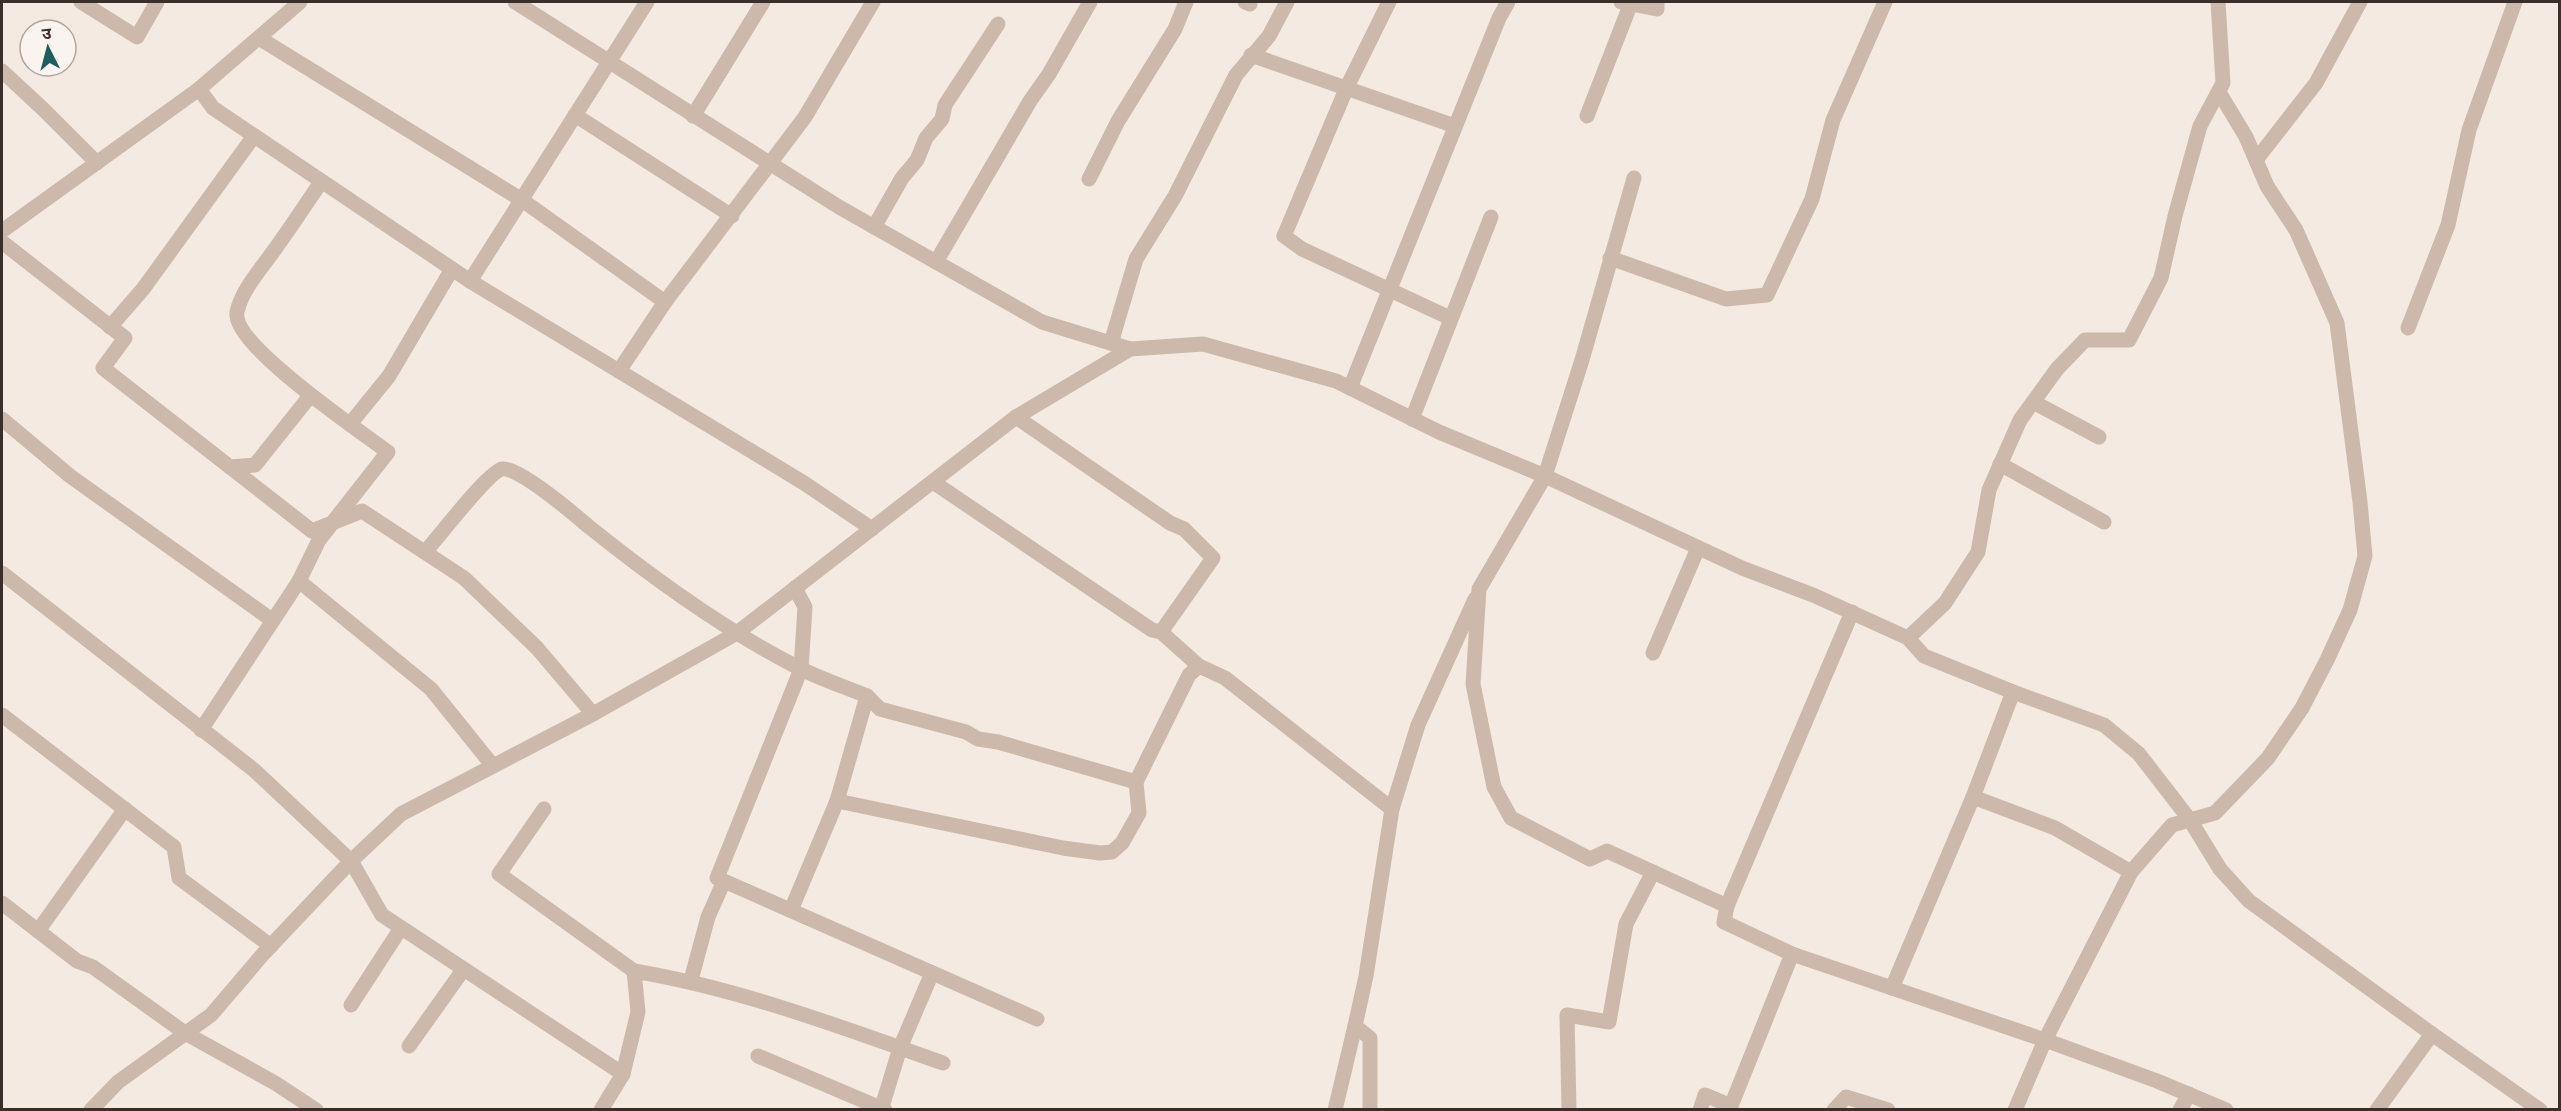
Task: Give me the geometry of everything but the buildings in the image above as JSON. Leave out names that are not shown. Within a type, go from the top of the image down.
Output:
[{"type":"street","points":[[81,2],[137,37],[157,2]]},
{"type":"street","points":[[2,231],[199,89],[300,2]]},
{"type":"street","points":[[470,281],[647,2]]},
{"type":"street","points":[[693,116],[763,2]]},
{"type":"street","points":[[619,371],[665,302],[805,117],[873,2]]},
{"type":"street","points":[[936,262],[1030,101],[1049,75],[1089,2]]},
{"type":"street","points":[[1089,178],[1119,121],[1175,29],[1186,2]]},
{"type":"street","points":[[1111,343],[1136,259],[1175,196],[1236,75],[1269,36],[1287,2]]},
{"type":"street","points":[[1389,2],[1347,87],[1284,236],[1302,249],[1450,318]]},
{"type":"street","points":[[1350,388],[1499,18],[1508,2]]},
{"type":"street","points":[[1587,116],[1626,2],[1657,9],[1657,2]]},
{"type":"street","points":[[1610,258],[1726,299],[1767,295],[1812,199],[1833,120],[1885,2]]},
{"type":"street","points":[[1908,638],[1946,603],[1978,552],[1989,490],[2020,420],[2057,369],[2085,340],[2129,340],[2161,278],[2175,216],[2200,126],[2223,83],[2218,2]]},
{"type":"street","points":[[2256,160],[2316,83],[2360,2]]},
{"type":"street","points":[[2408,328],[2448,225],[2469,130],[2515,2]]},
{"type":"street","points":[[520,3],[609,63],[770,164],[874,227],[1042,322],[1130,349],[1203,345],[1336,381],[1412,419],[1545,476],[1742,568],[1852,612],[1908,638],[1924,656],[2103,725],[2139,754],[2190,820],[2220,869],[2249,901],[2540,1110]]},
{"type":"street","points":[[874,227],[902,178],[917,160],[926,138],[942,119],[945,105],[998,24]]},
{"type":"street","points":[[259,38],[522,200],[665,302]]},
{"type":"street","points":[[1251,55],[1455,126]]},
{"type":"street","points":[[2,71],[97,163]]},
{"type":"street","points":[[199,89],[213,108],[470,281],[804,483],[872,529]]},
{"type":"street","points":[[2015,1110],[2044,1040],[2131,872],[2172,825],[2215,813],[2268,758],[2302,708],[2350,610],[2365,556],[2337,322],[2295,230],[2267,186],[2246,137],[2219,92]]},
{"type":"street","points":[[575,115],[732,216]]},
{"type":"street","points":[[110,327],[143,289],[254,136]]},
{"type":"street","points":[[1335,1110],[1366,976],[1392,808],[1418,725],[1479,589],[1545,476],[1582,360],[1634,178]]},
{"type":"street","points":[[201,730],[299,581],[319,540],[388,452],[310,396],[249,340],[238,323],[237,312],[248,287],[321,182]]},
{"type":"street","points":[[1412,419],[1491,217]]},
{"type":"street","points":[[2,242],[125,339],[103,368],[312,531],[362,511],[464,578],[537,648],[593,714]]},
{"type":"street","points":[[350,424],[389,376],[452,269]]},
{"type":"street","points":[[91,1110],[118,1082],[211,1015],[271,946],[351,861],[401,814],[593,714],[737,633],[1016,417],[1130,349]]},
{"type":"street","points":[[230,467],[255,465],[310,396]]},
{"type":"street","points":[[2033,402],[2099,437]]},
{"type":"street","points":[[1016,417],[1170,523],[1184,529],[1213,558],[1161,632]]},
{"type":"street","points":[[2,419],[70,476],[272,620]]},
{"type":"street","points":[[2000,464],[2104,522]]},
{"type":"street","points":[[425,552],[485,482],[500,469],[511,470],[548,493],[633,562],[737,633],[801,669],[867,696],[880,709],[966,732],[978,740],[998,742],[1136,782]]},
{"type":"street","points":[[933,482],[1152,630],[1161,632],[1199,666],[1225,678],[1392,808]]},
{"type":"street","points":[[1653,653],[1698,548]]},
{"type":"street","points":[[2,573],[254,770],[351,861],[382,915],[623,1074]]},
{"type":"street","points":[[299,581],[431,689],[493,766]]},
{"type":"street","points":[[717,878],[801,669],[805,606],[795,588]]},
{"type":"street","points":[[1479,589],[1473,684],[1494,787],[1511,818],[1590,859],[1607,851],[1727,906]]},
{"type":"street","points":[[1852,612],[1727,906],[1724,922],[1792,954],[2044,1040],[2226,1110]]},
{"type":"street","points":[[837,801],[1063,848],[1100,853],[1112,852],[1122,843],[1139,813],[1136,782],[1189,675],[1199,666]]},
{"type":"street","points":[[1892,988],[1973,796],[2013,692]]},
{"type":"street","points":[[790,910],[837,801],[867,696]]},
{"type":"street","points":[[2,715],[174,847],[179,878],[271,946]]},
{"type":"street","points":[[1973,796],[2055,828],[2131,872]]},
{"type":"street","points":[[38,931],[124,809]]},
{"type":"street","points":[[544,809],[499,874],[634,971],[691,980],[785,1007],[943,1063]]},
{"type":"street","points":[[1569,1110],[1568,1015],[1609,1022],[1626,924],[1653,872]]},
{"type":"street","points":[[691,980],[708,917],[724,881],[1037,1019]]},
{"type":"street","points":[[2,903],[77,961],[93,966],[186,1033],[275,1083],[316,1110]]},
{"type":"street","points":[[351,1005],[401,928]]},
{"type":"street","points":[[1700,1110],[1705,1095],[1731,1106],[1792,954]]},
{"type":"street","points":[[409,1046],[463,970]]},
{"type":"street","points":[[601,1110],[623,1074],[638,1012],[634,971]]},
{"type":"street","points":[[758,1056],[882,1109],[900,1048],[932,973]]},
{"type":"street","points":[[1354,1026],[1370,1038],[1370,1110]]},
{"type":"street","points":[[2377,1110],[2432,1034]]},
{"type":"street","points":[[2180,1110],[2188,1094]]},
{"type":"street","points":[[1834,1110],[1846,1097],[1888,1110]]}]
